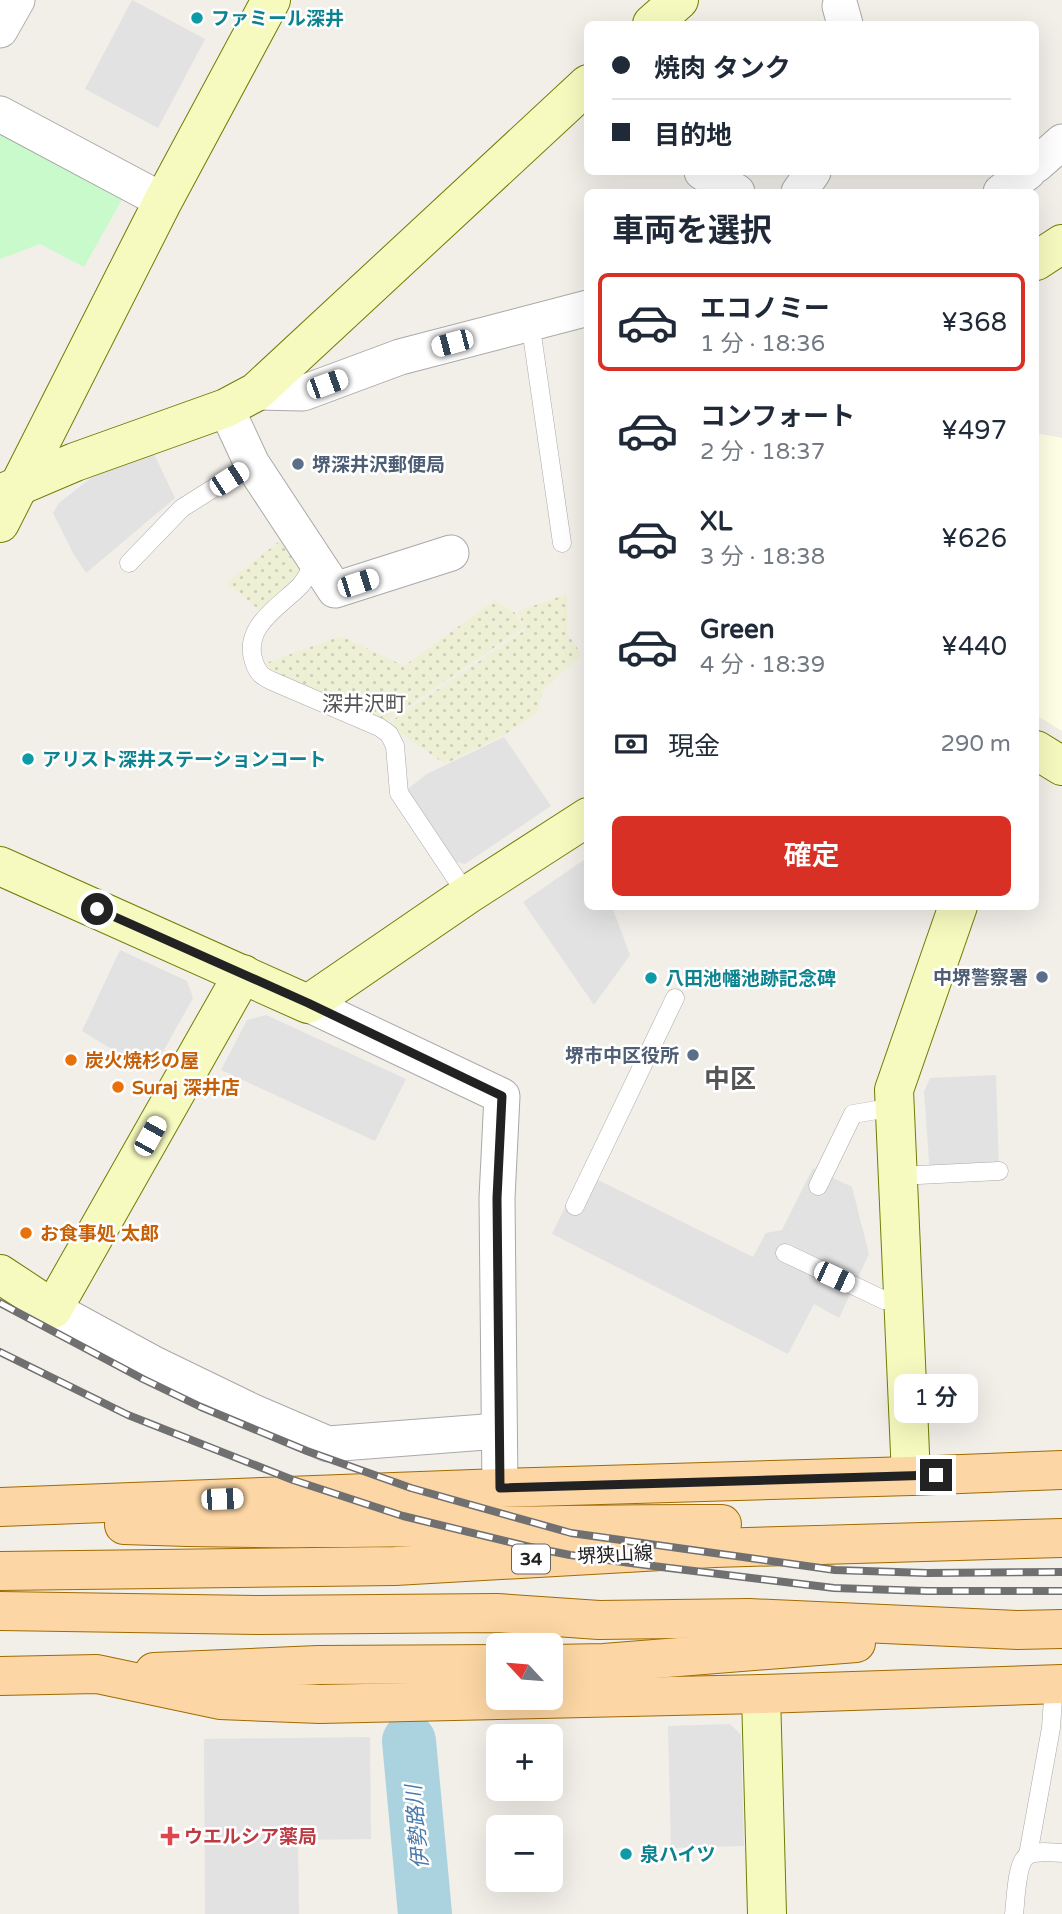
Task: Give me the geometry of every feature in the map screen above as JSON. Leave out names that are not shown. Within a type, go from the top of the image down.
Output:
[{"type":"main road","points":[[0,1507],[1062,1470]]},
{"type":"main road","points":[[0,1520],[211,1528],[371,1529],[683,1524],[884,1525],[1062,1532]]},
{"type":"main road","name":"堺狭山線","points":[[0,1571],[395,1566],[714,1548],[1062,1538]]},
{"type":"main road","points":[[0,1611],[259,1615],[497,1613],[599,1620],[749,1618],[1018,1630]]},
{"type":"main road","points":[[564,1664],[1062,1629]]},
{"type":"main road","points":[[0,1676],[317,1665],[486,1664]]},
{"type":"main road","points":[[97,1674],[220,1700],[320,1704],[1058,1684]]},
{"type":"street","points":[[0,30],[16,0]]},
{"type":"street","points":[[0,523],[8,491],[271,0]]},
{"type":"street","points":[[655,21],[678,0]]},
{"type":"street","points":[[241,400],[584,88]]},
{"type":"street","points":[[0,114],[163,201]]},
{"type":"street","points":[[1039,161],[1062,142]]},
{"type":"street","points":[[707,175],[732,189]]},
{"type":"street","points":[[1005,189],[1024,175]]},
{"type":"street","points":[[1039,259],[1062,244]]},
{"type":"street","points":[[8,491],[75,462],[241,400],[303,393],[400,357],[584,309]]},
{"type":"street","points":[[241,400],[252,464],[335,590],[451,554]]},
{"type":"street","points":[[1039,752],[1062,766]]},
{"type":"street","points":[[308,1003],[584,820]]},
{"type":"street","points":[[0,866],[308,1003],[502,1096],[497,1198],[500,1488]]},
{"type":"street","points":[[911,1476],[894,1090],[957,910]]},
{"type":"street","points":[[53,1309],[243,974]]},
{"type":"street","points":[[0,1274],[53,1309],[168,1371],[328,1444],[498,1431]]},
{"type":"street","points":[[761,1694],[767,1914]]},
{"type":"lane","points":[[530,321],[562,543]]},
{"type":"lane","points":[[129,563],[183,508],[252,464]]},
{"type":"lane","points":[[316,563],[301,584],[270,611],[257,628],[250,650],[257,672],[379,727],[388,734],[395,746],[399,793],[467,895]]},
{"type":"lane","points":[[575,1206],[675,999]]},
{"type":"lane","points":[[818,1186],[853,1114],[895,1107]]},
{"type":"lane","points":[[898,1176],[999,1171]]},
{"type":"lane","points":[[785,1253],[884,1300],[902,1299]]},
{"type":"lane","points":[[1014,1914],[1021,1863],[1028,1855],[1058,1684]]},
{"type":"lane","points":[[1028,1855],[1040,1852],[1062,1853]]},
{"type":"shaded area","points":[[132,0],[205,39],[158,128],[85,89]]},
{"type":"shaded area","points":[[1039,434],[1062,438],[1062,731],[1039,717]]},
{"type":"shaded area","points":[[153,452],[175,498],[86,573],[53,513],[59,503],[96,474]]},
{"type":"shaded area","points":[[291,532],[304,556],[298,581],[262,612],[226,583]]},
{"type":"shaded area","points":[[567,594],[567,633],[582,655],[543,690],[537,713],[504,735],[445,764],[387,724],[525,630],[518,611]]},
{"type":"shaded area","points":[[495,600],[515,613],[523,628],[385,722],[351,701],[274,675],[263,664],[341,636],[404,666]]},
{"type":"shaded area","points":[[504,737],[551,806],[465,864],[451,860],[405,791],[427,774]]},
{"type":"shaded area","points":[[584,860],[584,910],[613,910],[630,955],[594,1005],[523,902]]},
{"type":"shaded area","points":[[120,950],[187,981],[193,998],[151,1073],[82,1031]]},
{"type":"shaded area","points":[[266,1015],[406,1079],[375,1141],[221,1070],[247,1020]]},
{"type":"shaded area","points":[[996,1075],[999,1171],[930,1174],[924,1092],[930,1078]]},
{"type":"shaded area","points":[[813,1168],[852,1187],[869,1254],[839,1318],[814,1304],[788,1354],[552,1234],[582,1172],[753,1257],[766,1233],[782,1230]]},
{"type":"shaded area","points":[[730,1724],[741,1735],[744,1846],[671,1848],[668,1726]]},
{"type":"shaded area","points":[[370,1737],[371,1839],[298,1840],[299,1914],[205,1914],[204,1739]]},
{"type":"green space","points":[[0,130],[124,196],[84,267],[40,244],[0,259]]},
{"type":"waterway","name":"伊勢路川","points":[[409,1741],[425,1914]]},
{"type":"railway","points":[[0,1303],[201,1407],[307,1451],[411,1488],[571,1533],[835,1570],[927,1573],[1062,1572]]},
{"type":"railway","points":[[0,1352],[128,1415],[293,1480],[403,1516],[530,1547],[570,1555],[834,1588],[1062,1591]]},
{"type":"place","name":"ファミール深井","points":[[197,18]]},
{"type":"place","name":"堺深井沢郵便局","points":[[298,464]]},
{"type":"place","name":"アリスト深井ステーションコート","points":[[28,759]]},
{"type":"place","name":"中堺警察署","points":[[1042,977]]},
{"type":"place","name":"八田池幡池跡記念碑","points":[[651,978]]},
{"type":"place","name":"堺市中区役所","points":[[693,1055]]},
{"type":"place","name":"炭火焼杉の屋","points":[[71,1060]]},
{"type":"place","name":"Suraj 深井店","points":[[118,1087]]},
{"type":"place","name":"お食事処 太郎","points":[[26,1233]]},
{"type":"place","name":"ウエルシア薬局","points":[[170,1836]]},
{"type":"place","name":"泉ハイツ","points":[[626,1854]]},
{"type":"district","name":"深井沢町","points":[[364,704]]},
{"type":"district","name":"中区","points":[[730,1079]]},
{"type":"route","points":[[97,909],[308,1003],[502,1096],[497,1198],[500,1488],[936,1475]]}]
